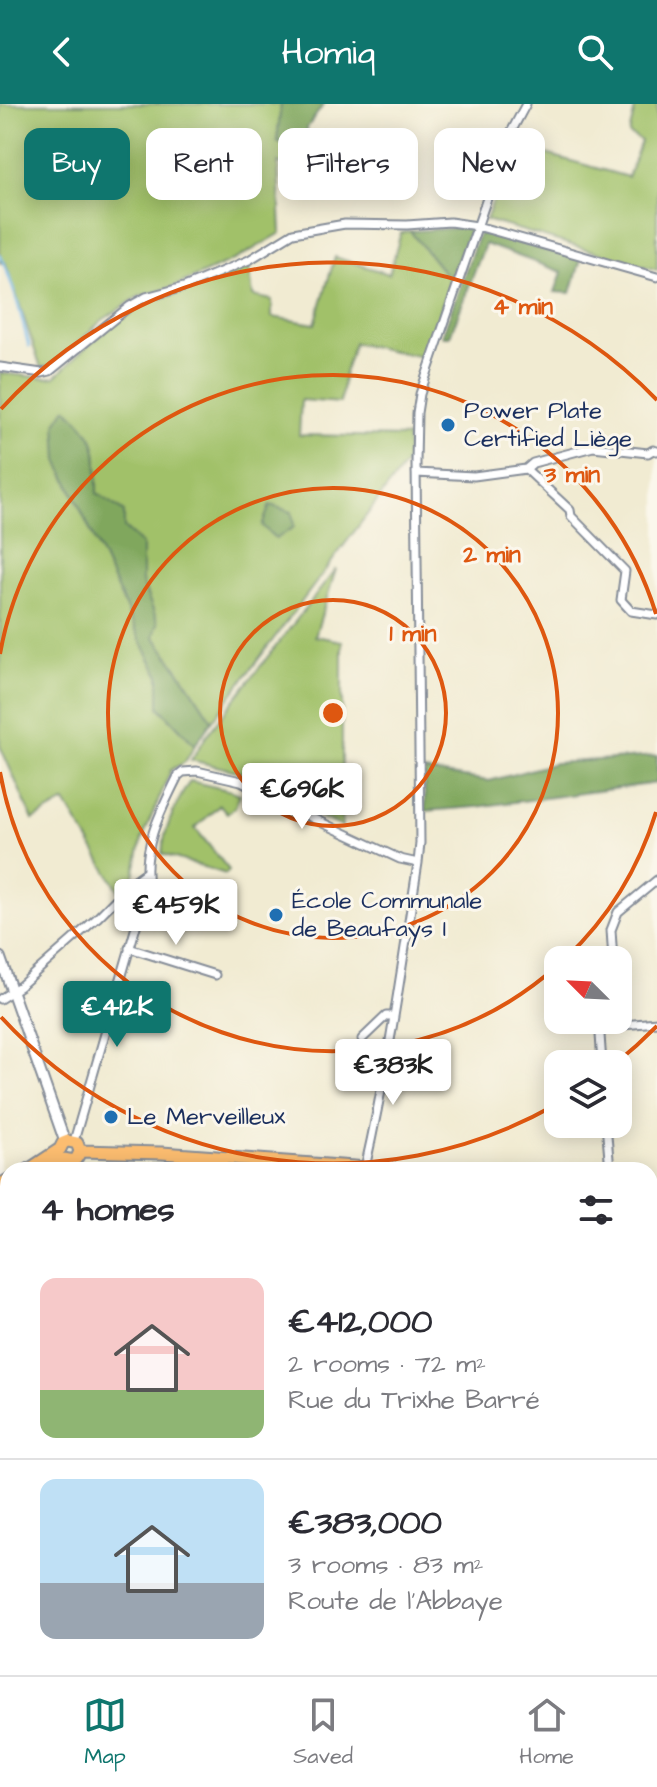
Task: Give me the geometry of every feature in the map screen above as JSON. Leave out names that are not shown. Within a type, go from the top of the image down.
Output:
[{"type":"main road","points":[[43,1162],[69,1148],[162,1153],[238,1162]]},
{"type":"street","points":[[366,1162],[418,863],[417,413],[423,381],[477,226],[510,134],[526,104]]},
{"type":"street","points":[[0,367],[42,373],[57,367],[90,336],[146,297],[184,287],[249,260],[293,233],[345,224],[450,222],[477,226],[657,277]]},
{"type":"street","points":[[416,473],[474,476],[526,469],[533,463],[593,447],[648,453],[657,451]]},
{"type":"street","points":[[526,469],[570,510],[571,516],[625,571],[621,600],[631,611],[657,615]]},
{"type":"street","points":[[69,1148],[148,885],[145,863],[157,820],[178,776],[190,771],[241,781],[400,859],[418,863]]},
{"type":"street","points":[[0,999],[13,992],[146,872]]},
{"type":"street","points":[[612,946],[611,930],[618,912],[657,880]]},
{"type":"street","points":[[129,948],[215,975]]},
{"type":"street","points":[[0,957],[69,1148]]},
{"type":"street","points":[[362,1039],[386,1016],[394,1016]]},
{"type":"street","points":[[632,1023],[657,1022]]},
{"type":"street","points":[[607,1138],[609,1162]]},
{"type":"green space","points":[[0,104],[281,104],[277,141],[281,233],[238,258],[175,286],[138,297],[101,321],[54,365],[41,368],[5,262],[0,263]]},
{"type":"green space","points":[[281,104],[324,104],[307,128],[278,128]]},
{"type":"green space","points":[[636,104],[657,104],[657,270],[486,220],[493,200],[545,200],[545,154],[628,177],[641,141],[629,134]]},
{"type":"green space","points":[[471,227],[450,280],[410,231]]},
{"type":"green space","points":[[410,231],[450,280],[423,357],[354,343],[345,371],[340,403],[301,400],[299,435],[407,437],[408,460],[212,721],[153,636],[158,623],[142,582],[142,544],[124,528],[123,512],[97,493],[95,446],[86,428],[66,409],[58,460],[159,675],[159,707],[195,745],[185,762],[171,770],[142,839],[134,876],[119,891],[65,802],[33,820],[0,746],[0,373],[55,377],[135,306],[183,292],[249,264],[253,296],[272,300],[272,317],[315,324],[335,257],[389,274],[401,233]]},
{"type":"green space","points":[[479,233],[581,259],[571,293],[555,292],[562,272],[485,244],[450,336],[442,336]]},
{"type":"green space","points":[[66,408],[86,428],[95,445],[97,493],[124,512],[124,528],[142,544],[142,582],[158,623],[154,636],[212,721],[195,745],[159,707],[159,675],[58,460],[56,423]]},
{"type":"green space","points":[[270,505],[292,512],[294,527],[276,539],[262,526]]},
{"type":"green space","points":[[336,569],[315,636],[342,641],[342,827],[237,771],[191,760]]},
{"type":"green space","points":[[657,756],[657,783],[425,811],[424,771],[489,781],[555,763]]},
{"type":"green space","points":[[190,781],[240,794],[235,807],[227,813],[220,805],[195,828],[229,870],[226,874],[162,854],[172,816]]},
{"type":"waterway","points":[[0,255],[29,346]]},
{"type":"waterway","points":[[0,1545],[0,1553]]},
{"type":"place","name":"Power Plate Certified Liège","points":[[448,425]]},
{"type":"place","name":"École Communale de Beaufays I","points":[[276,915]]},
{"type":"place","name":"Le Merveilleux","points":[[111,1117]]}]
